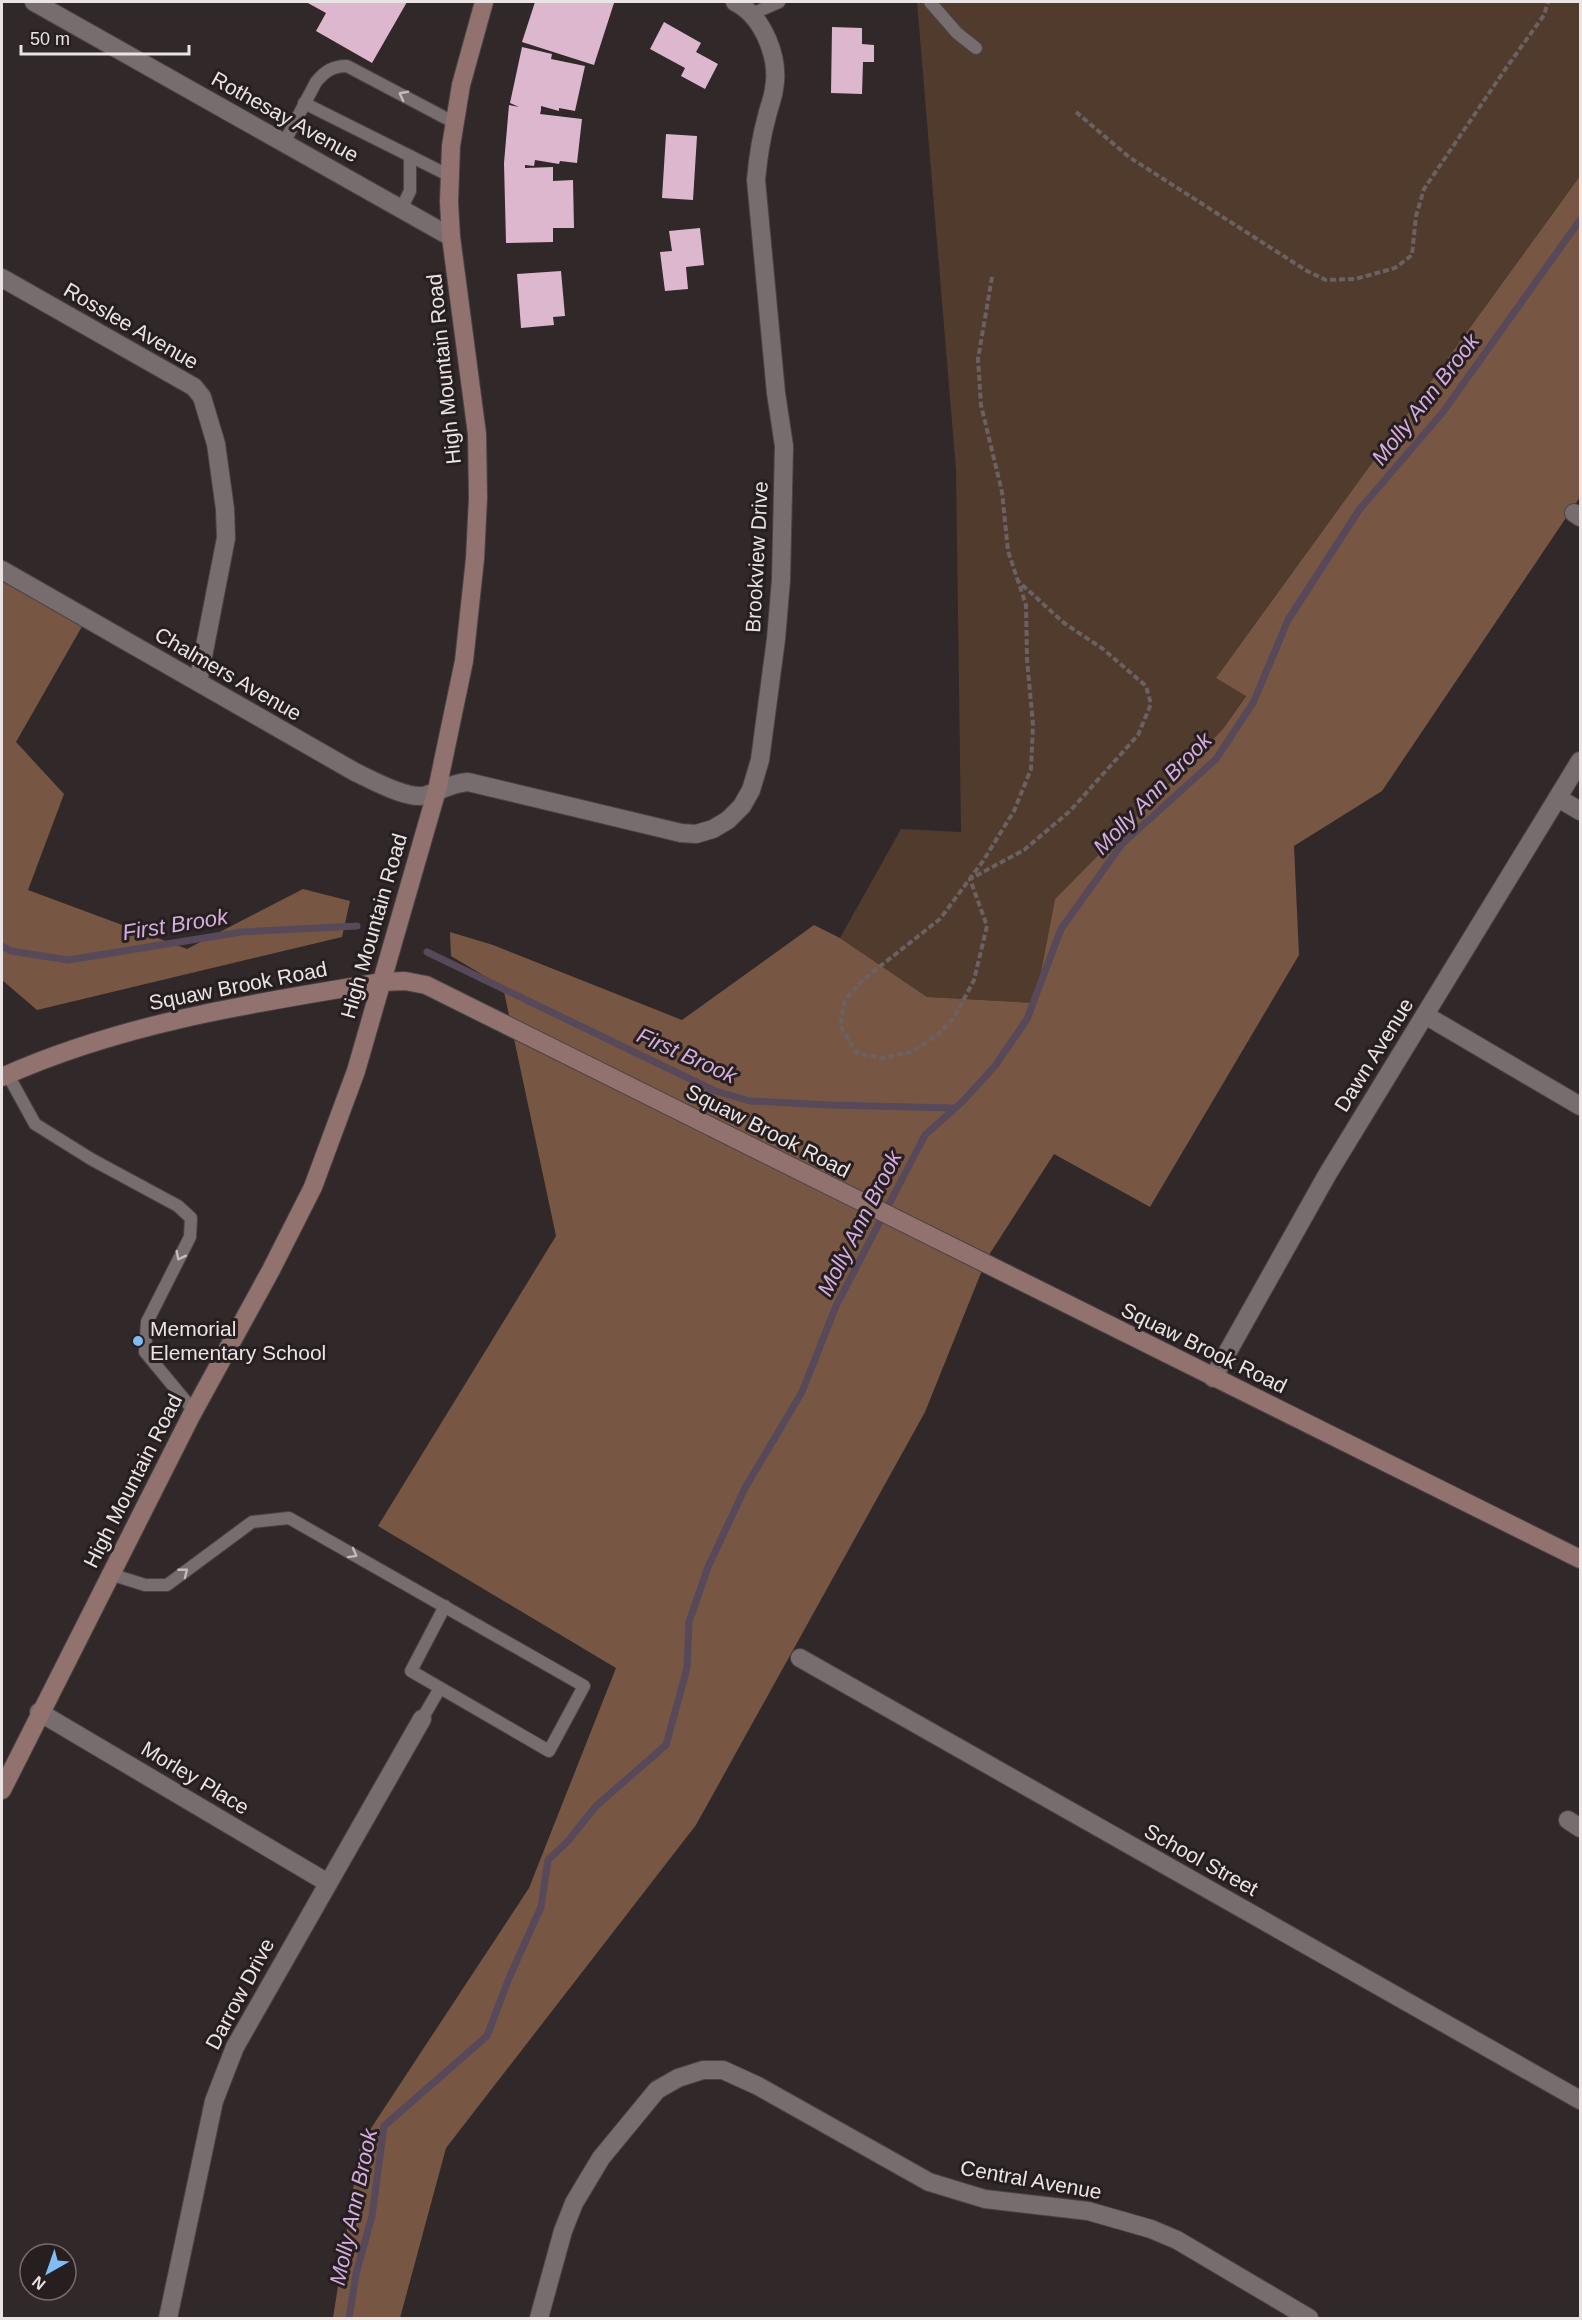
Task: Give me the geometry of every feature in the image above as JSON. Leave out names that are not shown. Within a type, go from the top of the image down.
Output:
[{"type":"street","name":"Rothesay Avenue","points":[[34,2],[451,237]]},
{"type":"street","name":"High Mountain Road","points":[[2,1790],[110,1574],[313,1187],[356,1071],[437,790],[464,661],[474,579],[478,498],[477,434],[448,202],[461,85],[484,2]]},
{"type":"street","name":"Brookview Drive","points":[[437,790],[453,783],[468,782],[681,833],[696,834],[713,829],[728,820],[742,806],[751,790],[760,760],[776,639],[784,446],[776,393],[756,180],[758,159],[775,80],[772,55],[764,33],[752,14],[735,2]]},
{"type":"street","name":"Rosslee Avenue","points":[[2,278],[194,387],[202,397],[220,466],[226,538],[198,682]]},
{"type":"street","name":"Chalmers Avenue","points":[[2,570],[354,772],[412,797],[425,796],[437,790]]},
{"type":"street","name":"Dawn Avenue","points":[[1213,1378],[1327,1175],[1581,761]]},
{"type":"street","points":[[1558,798],[1581,811]]},
{"type":"street","name":"Squaw Brook Road","points":[[4,1076],[33,1063],[148,1027],[227,1008],[382,982],[405,981],[426,986],[1581,1559]]},
{"type":"street","points":[[1425,1015],[1581,1106]]},
{"type":"street","name":"School Street","points":[[800,1658],[1581,2100]]},
{"type":"street","name":"Morley Place","points":[[39,1712],[328,1883]]},
{"type":"street","name":"Darrow Drive","points":[[168,2319],[214,2101],[224,2073],[251,2017],[422,1719]]},
{"type":"street","name":"Central Avenue","points":[[538,2319],[563,2231],[574,2204],[601,2158],[657,2090],[678,2078],[703,2070],[723,2070],[758,2086],[929,2182],[985,2199],[1088,2211],[1151,2229],[1177,2240],[1309,2319]]},
{"type":"lane","points":[[752,14],[779,2]]},
{"type":"lane","points":[[930,2],[957,33],[976,48]]},
{"type":"lane","points":[[284,143],[322,74],[331,68],[347,66],[455,123]]},
{"type":"lane","points":[[304,103],[450,176]]},
{"type":"lane","points":[[401,209],[410,191],[410,156]]},
{"type":"lane","points":[[4,1076],[35,1124],[91,1159],[178,1206],[191,1218],[190,1237],[147,1322],[145,1352],[194,1412]]},
{"type":"lane","points":[[110,1574],[145,1585],[167,1585],[252,1522],[289,1518],[445,1606],[584,1686],[549,1751],[411,1671],[445,1606]]},
{"type":"lane","points":[[422,1719],[440,1688]]},
{"type":"path","points":[[1077,112],[1129,157],[1307,271],[1326,279],[1355,279],[1395,268],[1412,255],[1416,216],[1424,189],[1544,15],[1548,2]]},
{"type":"path","points":[[970,879],[987,926],[974,980],[954,1018],[937,1035],[912,1052],[882,1058],[857,1053],[840,1026],[845,1000],[864,979],[940,920],[1014,811],[1031,769],[1033,725],[1026,605],[1008,551],[1002,492],[981,405],[978,359],[992,277]]},
{"type":"path","points":[[970,879],[1024,850],[1070,811],[1138,735],[1151,704],[1146,686],[1102,649],[1055,616],[1018,581]]},
{"type":"shaded area","points":[[917,2],[1580,2],[1580,176],[1216,678],[1246,695],[1223,729],[1055,899],[1035,1003],[927,997],[840,938],[901,829],[961,832],[956,470]]},
{"type":"shaded area","points":[[1580,176],[1580,497],[1382,791],[1294,846],[1299,955],[1150,1207],[1054,1154],[987,1258],[925,1412],[696,1825],[446,2148],[400,2318],[333,2318],[360,2145],[529,1888],[616,1668],[378,1526],[556,1236],[503,987],[451,956],[450,932],[493,945],[682,1020],[814,925],[840,938],[927,997],[1035,1003],[1055,899],[1223,729],[1246,696],[1216,678]]},
{"type":"shaded area","points":[[2,571],[84,623],[16,742],[64,794],[28,890],[187,949],[303,889],[350,901],[342,937],[37,1010],[2,980]]},
{"type":"building","points":[[306,2],[407,2],[372,63],[316,31],[326,13]]},
{"type":"building","points":[[535,2],[614,3],[594,65],[522,42]]},
{"type":"building","points":[[664,22],[701,43],[696,52],[718,64],[705,89],[681,76],[685,68],[650,49]]},
{"type":"building","points":[[832,27],[862,28],[862,44],[874,45],[874,62],[863,62],[862,94],[831,93]]},
{"type":"building","points":[[522,47],[552,54],[551,59],[585,66],[575,111],[559,108],[559,111],[541,106],[540,114],[582,119],[577,163],[560,161],[559,164],[535,160],[534,166],[525,165],[525,168],[553,167],[553,181],[573,180],[574,228],[553,228],[553,242],[506,243],[504,163],[509,105],[519,107],[510,103]]},
{"type":"building","points":[[666,134],[697,136],[693,200],[662,198]]},
{"type":"building","points":[[700,228],[704,265],[686,267],[688,289],[665,291],[660,252],[672,251],[669,231]]},
{"type":"building","points":[[561,271],[565,316],[553,317],[554,325],[521,328],[517,274]]},
{"type":"waterway","name":"Molly Ann Brook","points":[[349,2318],[356,2274],[372,2216],[384,2126],[487,2036],[509,1978],[541,1907],[548,1860],[568,1841],[596,1806],[666,1745],[687,1668],[689,1622],[708,1567],[745,1488],[802,1392],[836,1306],[925,1135],[962,1102],[995,1066],[1027,1019],[1061,929],[1122,844],[1216,759],[1253,703],[1288,620],[1359,510],[1443,412],[1580,220]]},
{"type":"waterway","name":"First Brook","points":[[2,946],[11,951],[68,960],[241,932],[357,926]]},
{"type":"waterway","name":"First Brook","points":[[427,952],[715,1091],[750,1101],[953,1108]]},
{"type":"place","name":"Memorial Elementary School","points":[[138,1341]]}]
